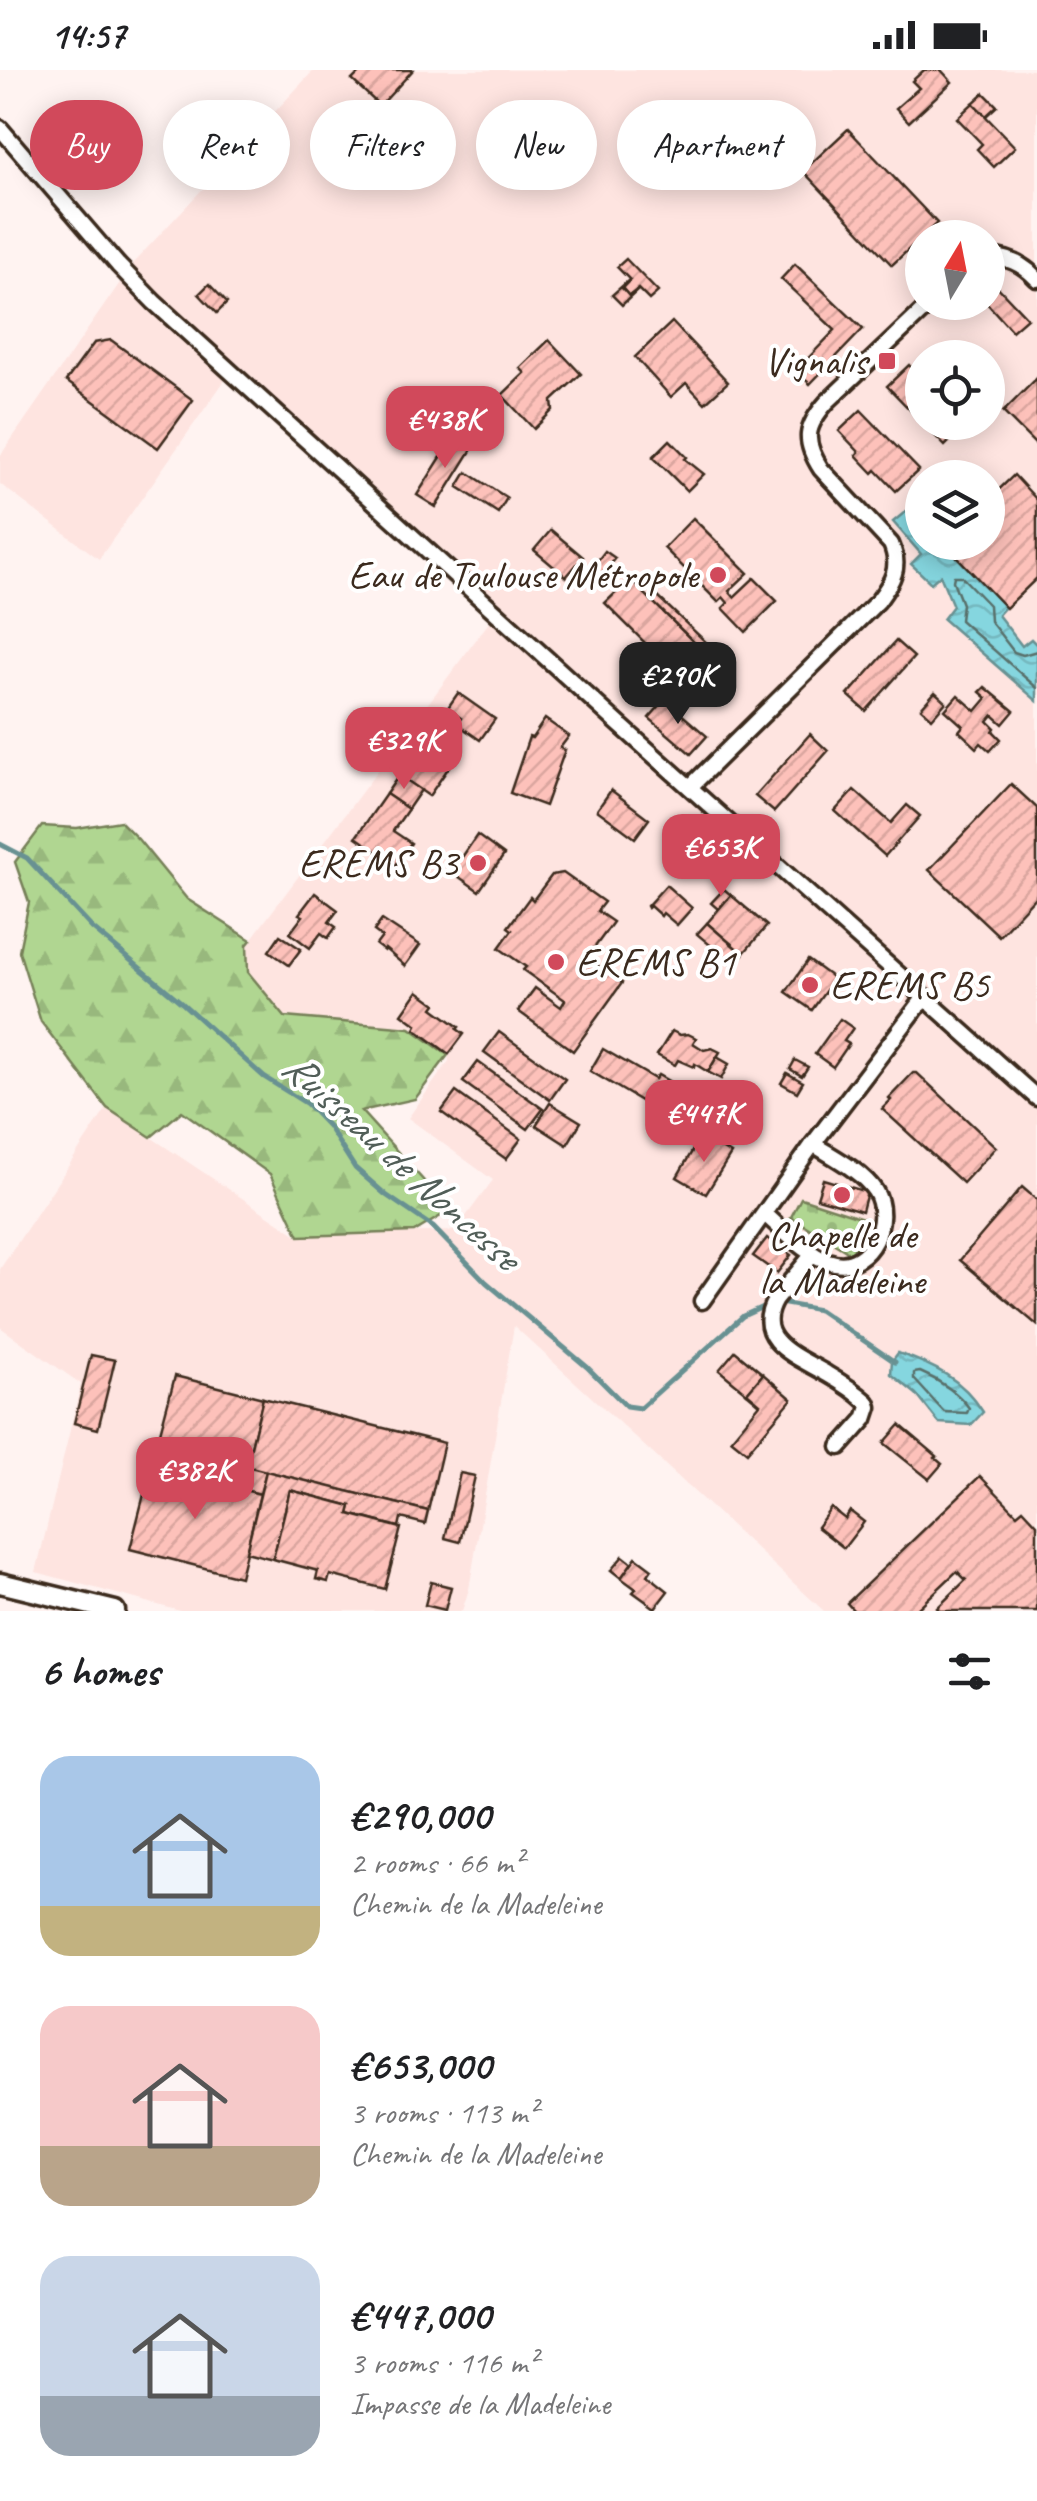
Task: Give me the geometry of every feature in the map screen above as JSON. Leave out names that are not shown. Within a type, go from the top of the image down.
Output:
[{"type":"street","points":[[0,128],[154,302],[1037,1098]]},
{"type":"street","points":[[1005,258],[1037,278]]},
{"type":"street","points":[[690,787],[878,601],[892,582],[896,555],[891,544],[821,469],[808,440],[815,416],[827,402],[913,320]]},
{"type":"street","points":[[702,1301],[925,998]]},
{"type":"street","points":[[765,1214],[813,1254],[838,1264],[854,1262],[868,1251],[881,1214],[879,1197],[867,1182],[814,1144]]},
{"type":"street","points":[[813,1254],[776,1300],[769,1324],[784,1350],[867,1402],[865,1419],[840,1447]]},
{"type":"street","points":[[0,1582],[114,1611]]},
{"type":"shaded area","points":[[314,70],[1037,70],[1037,1611],[824,1611],[514,1326],[462,1611],[180,1611],[36,1572],[81,1384],[0,1327],[0,1269],[107,1108],[299,1236],[455,1231],[493,1180],[408,1118],[449,1061],[448,1055],[410,1028],[285,1017],[248,972],[247,945],[502,605],[237,363],[99,559],[0,484],[0,456],[135,261],[202,190],[290,190],[290,100],[286,100]]},
{"type":"green space","points":[[120,821],[187,899],[251,940],[247,945],[248,972],[285,1017],[410,1028],[448,1055],[415,1099],[361,1111],[432,1190],[444,1214],[414,1232],[299,1236],[270,1174],[182,1111],[151,1137],[107,1108],[41,1022],[19,951],[29,902],[15,862],[42,826],[77,828]]},
{"type":"green space","points":[[801,1198],[872,1221],[851,1254],[791,1217]]},
{"type":"water","points":[[905,512],[905,536],[893,522]]},
{"type":"water","points":[[915,560],[959,560],[1005,607],[998,615],[1022,646],[1031,639],[1037,645],[1037,701],[943,619],[953,606],[940,575],[931,583],[911,564]]},
{"type":"water","points":[[898,1353],[946,1375],[983,1412],[971,1425],[939,1423],[916,1394],[891,1374],[892,1361]]},
{"type":"building","points":[[362,70],[413,70],[386,100],[374,100],[352,80]]},
{"type":"building","points":[[924,70],[941,70],[952,82],[909,122],[896,108],[919,88],[912,81]]},
{"type":"building","points":[[984,93],[997,106],[986,116],[973,103]]},
{"type":"building","points":[[973,103],[1015,147],[994,167],[977,149],[982,144],[957,118]]},
{"type":"building","points":[[848,129],[934,220],[905,220],[905,253],[892,265],[816,185],[816,159]]},
{"type":"building","points":[[626,259],[658,292],[649,300],[638,289],[629,296],[622,288],[630,280],[617,267]]},
{"type":"building","points":[[795,264],[863,329],[810,384],[796,371],[835,330],[781,279]]},
{"type":"building","points":[[629,280],[622,288],[629,296],[638,290],[622,305],[612,295]]},
{"type":"building","points":[[209,284],[227,303],[217,313],[199,294]]},
{"type":"building","points":[[1005,295],[1027,318],[1012,331],[1002,320]]},
{"type":"building","points":[[672,322],[728,382],[705,403],[686,383],[671,397],[635,357]]},
{"type":"building","points":[[111,340],[193,400],[158,448],[66,381],[94,343]]},
{"type":"building","points":[[549,340],[581,374],[552,401],[553,410],[534,429],[502,395],[525,373],[520,368]]},
{"type":"building","points":[[905,369],[905,405],[887,386]]},
{"type":"building","points":[[1037,378],[1037,446],[1005,414]]},
{"type":"building","points":[[861,410],[909,460],[905,460],[905,483],[896,491],[876,470],[873,473],[839,431]]},
{"type":"building","points":[[455,435],[474,446],[436,507],[417,495]]},
{"type":"building","points":[[670,440],[704,474],[687,491],[653,457]]},
{"type":"building","points":[[467,472],[507,498],[498,513],[458,487]]},
{"type":"building","points":[[1014,475],[1037,500],[1037,578],[1006,608],[960,560],[1005,560],[1005,484]]},
{"type":"building","name":"Eau de Toulouse Métropole","points":[[693,518],[748,573],[729,591],[734,597],[754,578],[777,601],[746,632],[723,608],[728,603],[723,597],[718,602],[664,548]]},
{"type":"building","points":[[551,530],[583,557],[566,577],[534,550]]},
{"type":"building","points":[[605,551],[615,558],[601,575],[592,568]]},
{"type":"building","points":[[630,579],[702,650],[677,675],[605,603]]},
{"type":"building","points":[[656,595],[708,644],[702,650],[651,600]]},
{"type":"building","points":[[896,641],[914,657],[866,711],[848,695]]},
{"type":"building","points":[[985,687],[1014,711],[1003,724],[993,715],[988,721],[1001,739],[990,751],[981,743],[977,748],[959,731],[963,726],[945,710],[958,695],[976,711],[987,698],[980,692]]},
{"type":"building","points":[[935,692],[946,702],[932,718],[921,708]]},
{"type":"building","points":[[458,693],[495,719],[480,740],[457,724],[461,718],[447,709]]},
{"type":"building","points":[[665,700],[707,736],[691,754],[649,718]]},
{"type":"building","points":[[545,719],[569,736],[560,748],[565,750],[545,806],[510,793],[529,737]]},
{"type":"building","points":[[810,734],[828,751],[774,812],[755,796]]},
{"type":"building","points":[[416,745],[449,767],[429,796],[397,774]]},
{"type":"building","points":[[399,775],[421,790],[408,809],[386,794]]},
{"type":"building","points":[[1011,784],[1037,808],[1037,895],[999,936],[929,870]]},
{"type":"building","points":[[611,790],[649,819],[635,838],[597,810]]},
{"type":"building","points":[[854,790],[891,823],[907,805],[920,816],[885,856],[835,811]]},
{"type":"building","points":[[386,794],[408,809],[393,831],[411,843],[396,865],[356,837]]},
{"type":"building","name":"EREMS B3","points":[[477,835],[504,855],[479,891],[452,872]]},
{"type":"building","name":"EREMS B1","points":[[563,873],[604,902],[597,911],[613,922],[587,958],[622,983],[573,1051],[518,1011],[535,988],[561,1007],[565,1000],[499,948],[512,930],[508,927],[530,897],[533,900],[552,875]]},
{"type":"building","points":[[666,885],[692,908],[677,925],[647,906]]},
{"type":"building","points":[[724,889],[731,895],[718,909],[711,903]]},
{"type":"building","points":[[315,893],[338,910],[329,922],[336,927],[328,938],[321,933],[310,948],[290,933]]},
{"type":"building","points":[[731,895],[767,926],[743,954],[707,923]]},
{"type":"building","points":[[382,920],[420,945],[405,966],[376,945],[382,937],[374,931]]},
{"type":"building","points":[[707,923],[743,954],[734,965],[697,934]]},
{"type":"building","points":[[280,935],[301,949],[289,965],[269,951]]},
{"type":"building","name":"EREMS B5","points":[[808,960],[834,979],[812,1010],[786,992]]},
{"type":"building","points":[[418,991],[464,1034],[449,1054],[402,1014]]},
{"type":"building","points":[[840,1019],[853,1028],[844,1041],[849,1044],[833,1067],[815,1054]]},
{"type":"building","points":[[672,1031],[696,1038],[693,1043],[704,1050],[720,1052],[708,1072],[678,1060],[675,1065],[657,1055]]},
{"type":"building","points":[[499,1032],[565,1079],[550,1100],[484,1052]]},
{"type":"building","points":[[603,1049],[655,1079],[658,1075],[677,1086],[663,1114],[590,1071]]},
{"type":"building","points":[[717,1057],[729,1064],[721,1079],[708,1072]]},
{"type":"building","points":[[795,1060],[808,1067],[802,1076],[790,1069]]},
{"type":"building","points":[[478,1062],[543,1109],[528,1129],[463,1082]]},
{"type":"building","points":[[787,1073],[803,1082],[797,1092],[781,1083]]},
{"type":"building","points":[[913,1073],[996,1147],[963,1183],[882,1109]]},
{"type":"building","points":[[456,1092],[521,1139],[506,1159],[441,1112]]},
{"type":"building","points":[[550,1103],[581,1122],[567,1145],[536,1125]]},
{"type":"building","points":[[701,1136],[731,1154],[706,1194],[677,1177]]},
{"type":"building","name":"Chapelle de la Madeleine","points":[[823,1179],[867,1192],[862,1211],[817,1198]]},
{"type":"building","points":[[1022,1187],[1037,1200],[1037,1325],[960,1260]]},
{"type":"building","points":[[767,1238],[791,1255],[777,1273],[753,1256]]},
{"type":"building","points":[[735,1351],[763,1374],[747,1393],[719,1370]]},
{"type":"building","points":[[91,1355],[115,1360],[98,1429],[74,1423]]},
{"type":"building","points":[[763,1374],[792,1399],[747,1452],[731,1439],[760,1404],[747,1393]]},
{"type":"building","points":[[175,1376],[263,1398],[246,1467],[157,1444]]},
{"type":"building","points":[[263,1398],[444,1443],[428,1511],[246,1467]]},
{"type":"building","points":[[900,1425],[942,1464],[929,1479],[884,1443]]},
{"type":"building","points":[[160,1444],[266,1471],[260,1494],[154,1468]]},
{"type":"building","points":[[151,1467],[260,1494],[240,1577],[130,1549]]},
{"type":"building","points":[[266,1471],[428,1511],[425,1524],[401,1518],[399,1527],[349,1514],[351,1506],[290,1490],[273,1559],[246,1552]]},
{"type":"building","points":[[460,1473],[475,1476],[460,1542],[445,1538]]},
{"type":"building","points":[[980,1476],[1017,1514],[1023,1509],[1037,1524],[1037,1611],[940,1611],[937,1608],[966,1580],[957,1571],[915,1611],[854,1611],[847,1603]]},
{"type":"building","points":[[290,1490],[351,1506],[349,1514],[401,1528],[385,1589],[330,1575],[328,1582],[316,1579],[318,1571],[273,1559]]},
{"type":"building","points":[[831,1508],[845,1519],[850,1511],[864,1522],[844,1548],[817,1527]]},
{"type":"building","points":[[623,1556],[632,1563],[621,1578],[611,1570]]},
{"type":"building","points":[[636,1557],[652,1569],[648,1575],[668,1591],[655,1608],[621,1578]]},
{"type":"building","points":[[431,1582],[451,1587],[445,1610],[425,1605]]},
{"type":"waterway","name":"Ruisseau de Noncesse","points":[[0,844],[27,858],[92,928],[264,1077],[307,1104],[328,1126],[355,1168],[433,1227],[486,1282],[587,1367],[626,1406],[640,1408],[743,1316],[769,1304]]},
{"type":"waterway","name":"Ruisseau de Noncesse","points":[[780,1303],[819,1310],[895,1362]]},
{"type":"place","name":"Vignalis","points":[[887,361]]},
{"type":"place","name":"Eau de Toulouse Métropole","points":[[718,575]]},
{"type":"place","name":"EREMS B3","points":[[478,863]]},
{"type":"place","name":"EREMS B1","points":[[556,962]]},
{"type":"place","name":"EREMS B5","points":[[810,985]]},
{"type":"place","name":"Chapelle de la Madeleine","points":[[842,1195]]}]
